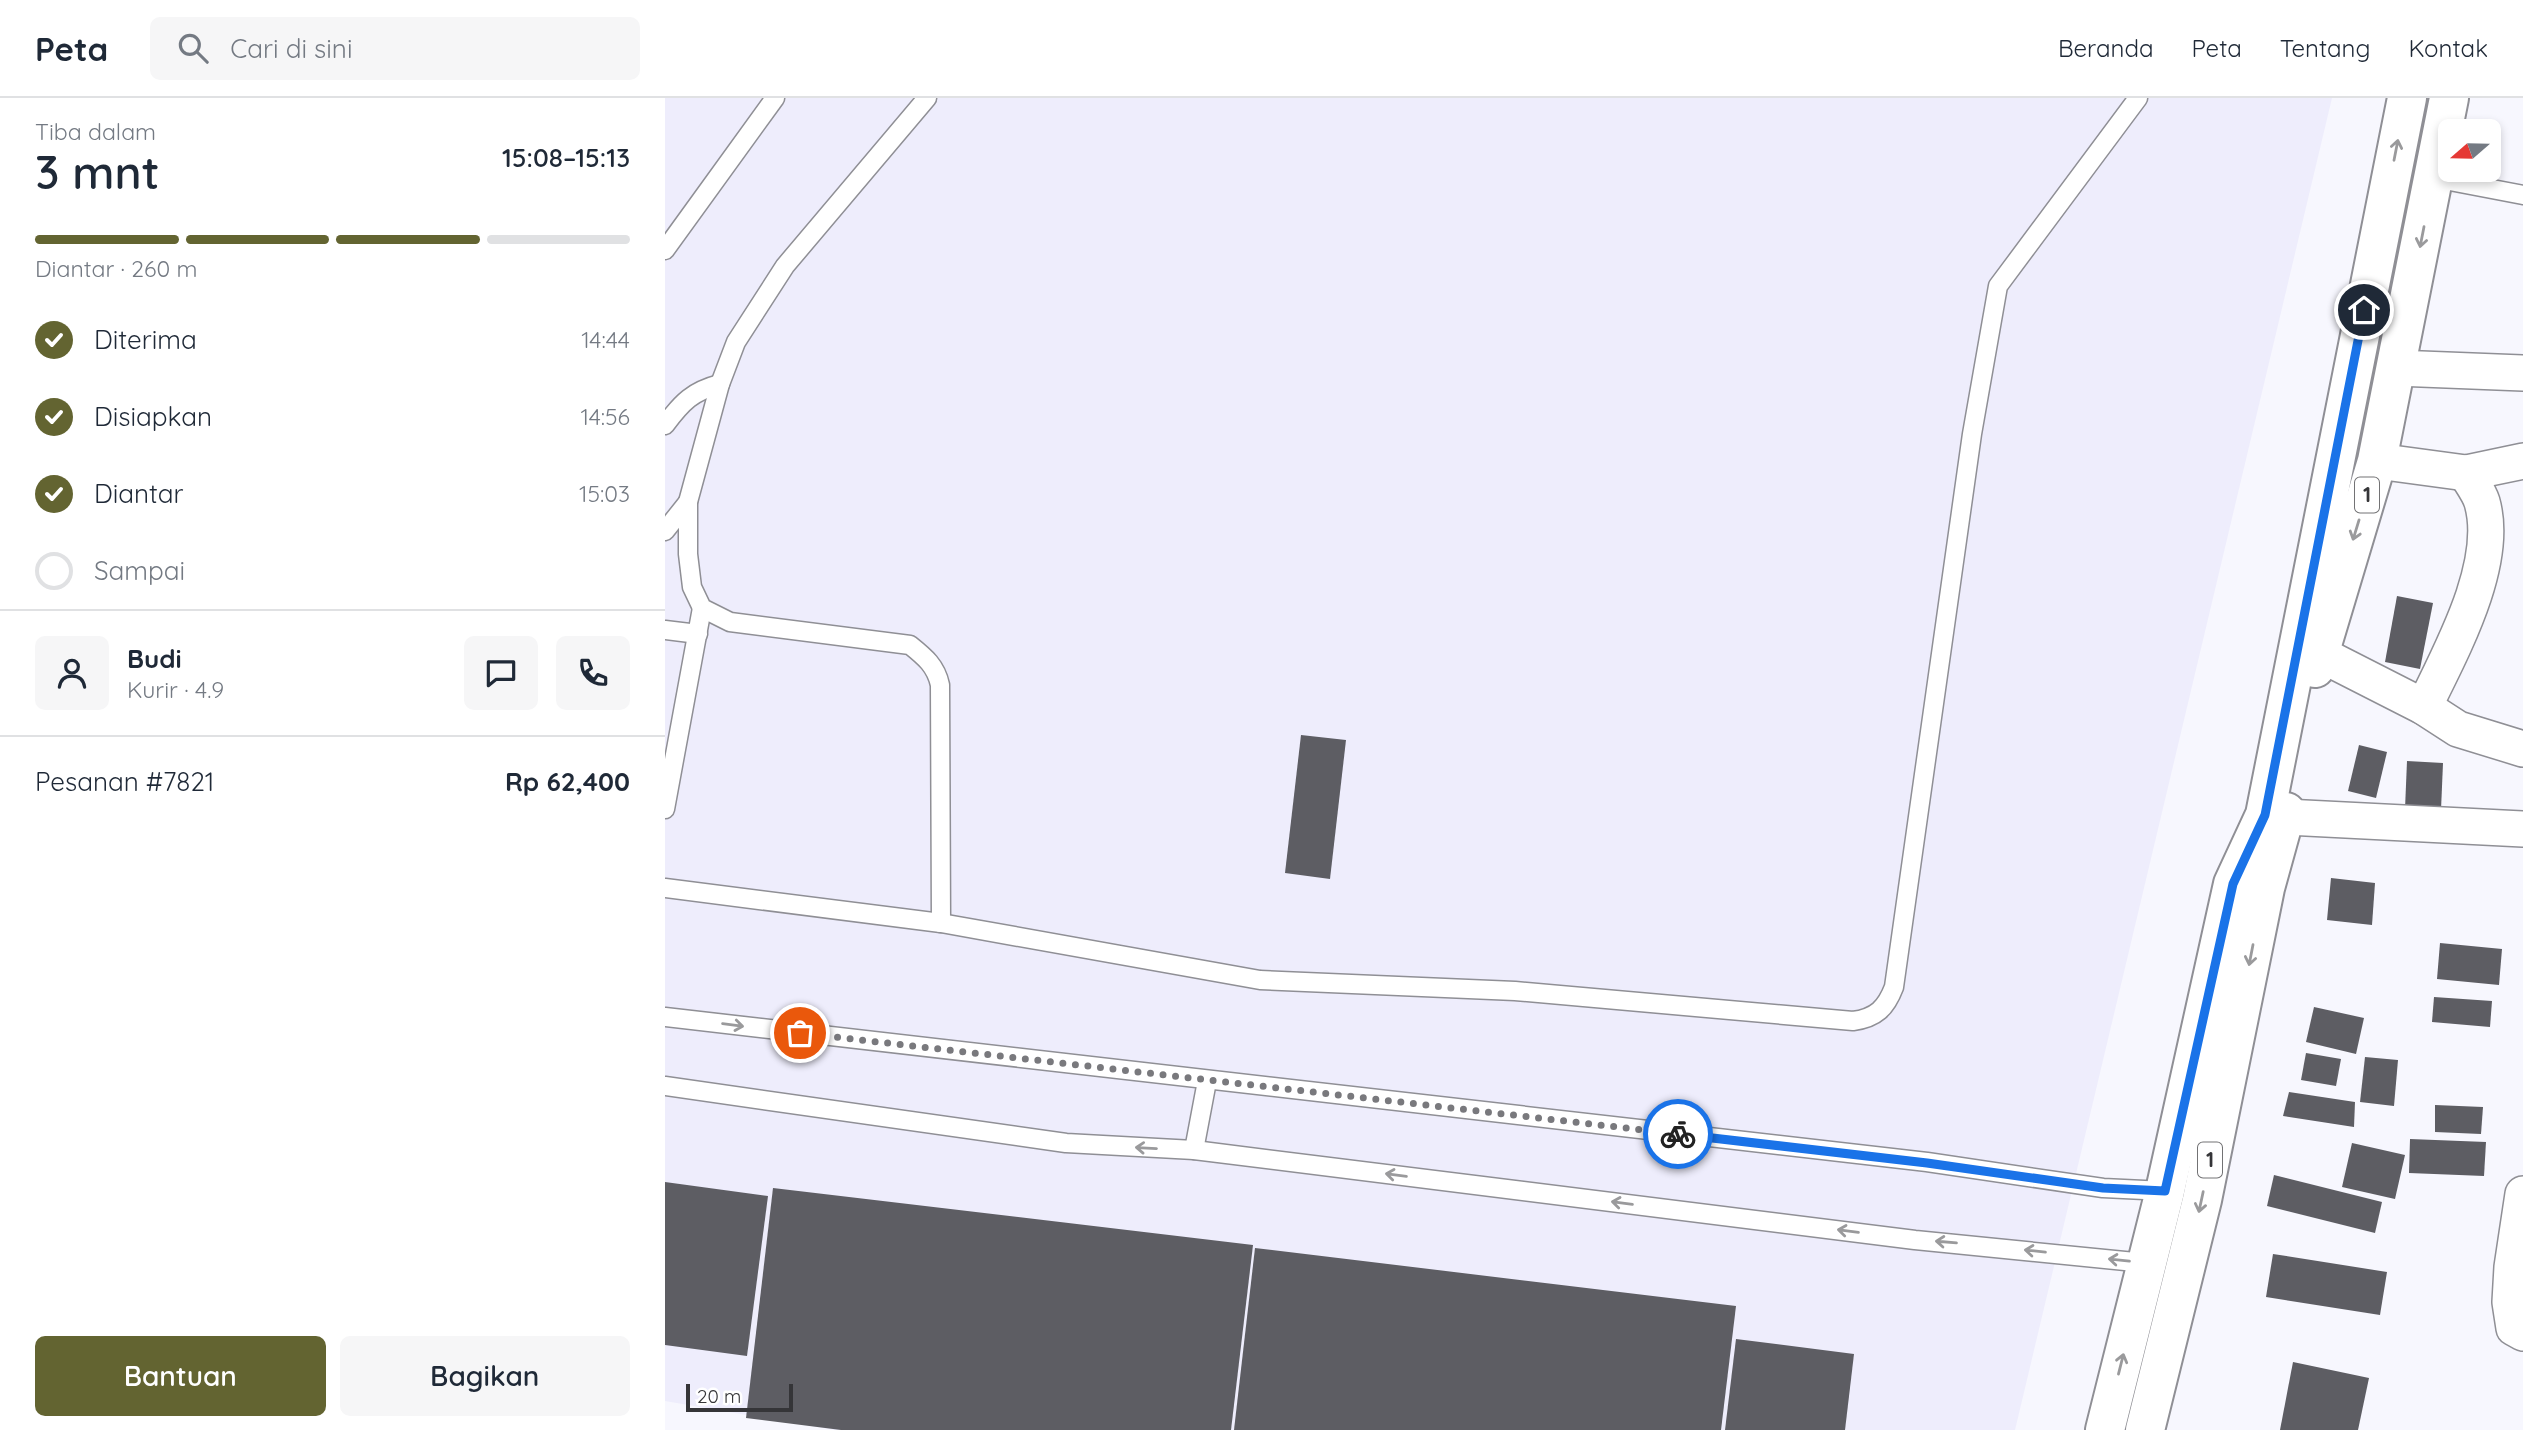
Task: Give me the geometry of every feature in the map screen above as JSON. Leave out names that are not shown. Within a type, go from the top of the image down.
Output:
[{"type":"highway","name":"1","points":[[2105,1430],[2165,1191],[2233,884],[2265,815],[2407,98]]},
{"type":"highway","name":"1","points":[[2145,1430],[2194,1235],[2265,888],[2285,817],[2318,653],[2377,461],[2449,98]]},
{"type":"street","points":[[2396,368],[2523,373]]},
{"type":"street","points":[[2377,461],[2466,474],[2523,461]]},
{"type":"street","points":[[2424,707],[2474,602],[2485,531],[2482,501],[2466,474]]},
{"type":"street","points":[[2318,653],[2424,707],[2458,729],[2523,749]]},
{"type":"street","points":[[2285,817],[2523,830]]},
{"type":"street","points":[[2523,1194],[2510,1302],[2514,1328],[2523,1333]]},
{"type":"lane","points":[[665,250],[775,98]]},
{"type":"lane","points":[[665,809],[673,728],[698,634],[702,608],[692,587],[688,554],[688,502],[720,384],[736,342],[785,266],[927,98]]},
{"type":"lane","points":[[665,888],[941,923],[1260,980],[1515,991],[1853,1021],[1869,1019],[1887,1006],[1896,974],[1972,434],[1998,286],[2138,98]]},
{"type":"lane","points":[[2434,178],[2523,195]]},
{"type":"lane","points":[[665,425],[681,402],[695,391],[720,384]]},
{"type":"lane","points":[[665,531],[688,502]]},
{"type":"lane","points":[[702,608],[730,622],[911,645],[929,660],[940,685],[941,923]]},
{"type":"lane","points":[[665,630],[698,634]]},
{"type":"lane","points":[[665,1017],[1986,1171],[2103,1188],[2165,1191]]},
{"type":"lane","points":[[1194,1150],[1207,1081]]},
{"type":"lane","points":[[665,1086],[1066,1143],[1194,1150],[2145,1263]]},
{"type":"shaded area","points":[[665,98],[2332,98],[2015,1430],[835,1430],[665,1401]]},
{"type":"building","points":[[2397,596],[2433,603],[2420,669],[2385,662]]},
{"type":"building","points":[[1301,735],[1346,740],[1330,879],[1285,873]]},
{"type":"building","points":[[2359,745],[2387,752],[2376,798],[2348,791]]},
{"type":"building","points":[[2407,761],[2443,763],[2441,810],[2405,809]]},
{"type":"building","points":[[2331,878],[2375,883],[2372,925],[2327,920]]},
{"type":"building","points":[[2440,943],[2502,949],[2499,985],[2437,979]]},
{"type":"building","points":[[2434,997],[2492,1001],[2490,1027],[2432,1022]]},
{"type":"building","points":[[2314,1007],[2364,1018],[2356,1054],[2306,1042]]},
{"type":"building","points":[[2306,1053],[2341,1059],[2336,1086],[2301,1080]]},
{"type":"building","points":[[2365,1057],[2398,1060],[2394,1106],[2360,1102]]},
{"type":"building","points":[[2289,1092],[2355,1102],[2354,1127],[2283,1116]]},
{"type":"building","points":[[2435,1105],[2483,1107],[2481,1134],[2435,1132]]},
{"type":"building","points":[[2410,1139],[2486,1142],[2484,1176],[2409,1173]]},
{"type":"building","points":[[2352,1143],[2405,1155],[2395,1199],[2342,1187]]},
{"type":"building","points":[[2274,1175],[2382,1202],[2375,1233],[2267,1206]]},
{"type":"building","points":[[665,1182],[768,1196],[747,1356],[665,1345]]},
{"type":"building","points":[[773,1188],[1253,1245],[1231,1430],[841,1430],[746,1418]]},
{"type":"building","points":[[1255,1248],[1736,1306],[1721,1430],[1234,1430]]},
{"type":"building","points":[[2273,1254],[2387,1272],[2380,1315],[2266,1297]]},
{"type":"building","points":[[1736,1339],[1854,1354],[1845,1430],[1725,1430]]},
{"type":"building","points":[[2293,1362],[2369,1378],[2358,1430],[2280,1430]]},
{"type":"way so far","points":[[800,1033],[1678,1134]]},
{"type":"route","points":[[1678,1134],[1927,1163],[2103,1188],[2165,1191],[2233,884],[2265,815],[2294,654],[2364,310]]}]
